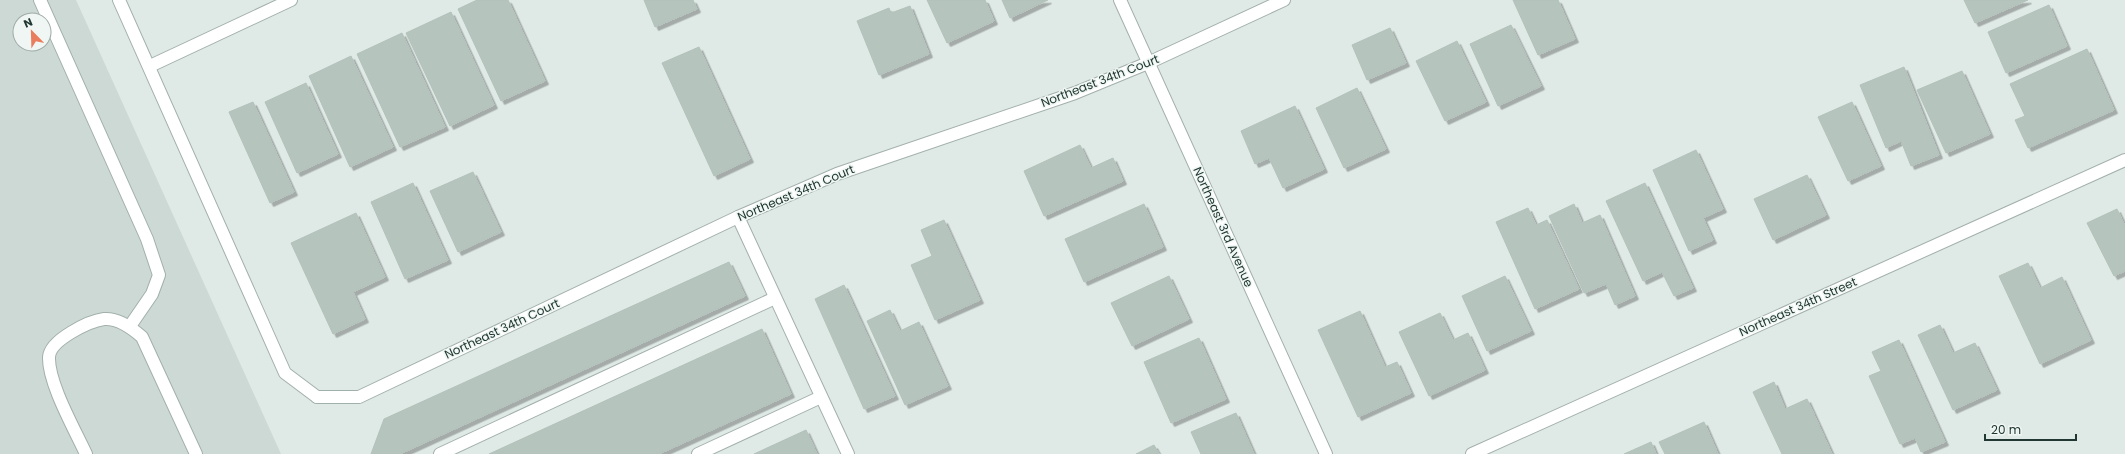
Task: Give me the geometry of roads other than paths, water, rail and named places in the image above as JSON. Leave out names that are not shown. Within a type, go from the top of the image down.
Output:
[{"type":"street","points":[[40,0],[147,239],[159,275],[152,294],[130,326]]},
{"type":"street","points":[[119,0],[150,66],[291,0]]},
{"type":"street","name":"Northeast 3rd Avenue","points":[[1120,0],[1326,454]]},
{"type":"street","name":"Northeast 34th Court","points":[[150,66],[285,373],[317,397],[359,397],[738,217],[837,174],[1075,92],[1148,63],[1284,0]]},
{"type":"street","name":"Northeast 34th Street","points":[[1472,454],[2125,160]]},
{"type":"street","points":[[738,217],[848,454]]},
{"type":"street","points":[[440,454],[775,298]]},
{"type":"street","points":[[86,454],[51,374],[49,356],[58,342],[86,324],[106,319],[130,326],[142,337],[196,454]]},
{"type":"street","points":[[698,454],[821,398]]}]
